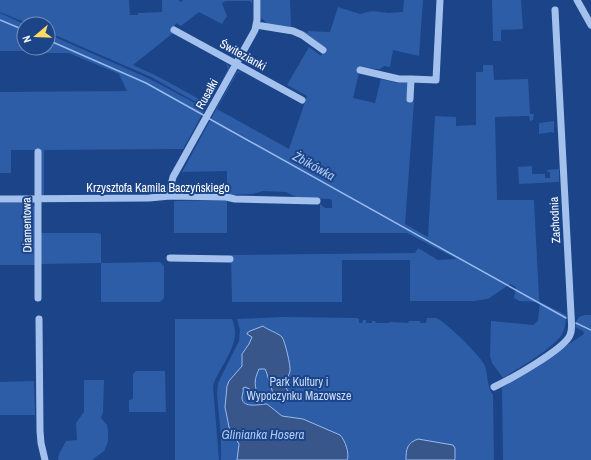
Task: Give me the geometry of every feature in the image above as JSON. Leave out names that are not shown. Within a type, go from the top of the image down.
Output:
[{"type":"street","name":"Rusałki","points":[[170,196],[173,177],[256,25],[257,0]]},
{"type":"street","points":[[360,70],[399,79],[436,80],[440,0]]},
{"type":"street","points":[[577,0],[591,25]]},
{"type":"street","name":"Zachodnia","points":[[494,387],[508,381],[556,349],[565,342],[570,335],[571,320],[555,10]]},
{"type":"street","points":[[582,10],[591,10]]},
{"type":"street","points":[[256,25],[293,31],[302,35],[323,50]]},
{"type":"street","name":"Świtezianki","points":[[174,30],[302,100]]},
{"type":"street","points":[[410,99],[414,80]]},
{"type":"street","name":"Diamentowa","points":[[38,152],[38,298]]},
{"type":"street","name":"Krzysztofa Kamila Baczyńskiego","points":[[0,199],[149,198],[170,196],[317,201]]},
{"type":"street","points":[[170,258],[230,259]]},
{"type":"street","points":[[39,319],[40,431],[45,460]]},
{"type":"green space","points":[[0,0],[129,0],[130,15],[138,15],[138,13],[162,12],[162,0],[178,0],[181,2],[183,0],[252,0],[252,4],[250,1],[226,1],[222,3],[227,16],[222,24],[199,12],[181,26],[176,23],[172,31],[173,33],[133,65],[159,77],[208,104],[206,106],[151,77],[56,35],[56,16],[16,16],[16,19],[0,12]]},
{"type":"green space","points":[[261,0],[290,0],[291,26],[308,33],[308,31],[330,32],[338,7],[360,14],[372,11],[389,13],[403,12],[404,0],[423,0],[419,56],[393,50],[390,67],[384,66],[380,69],[360,68],[353,98],[375,103],[381,79],[397,83],[408,83],[409,100],[414,102],[405,224],[428,237],[435,116],[456,117],[456,126],[476,125],[476,72],[483,72],[483,65],[493,65],[494,80],[528,79],[530,114],[534,114],[533,120],[530,121],[529,116],[495,117],[497,200],[534,200],[540,302],[519,301],[514,298],[516,287],[510,284],[488,299],[474,301],[410,301],[410,260],[342,260],[342,302],[232,302],[231,255],[415,253],[418,248],[438,260],[457,259],[407,233],[320,233],[320,204],[325,208],[332,208],[332,201],[330,199],[298,198],[286,192],[263,191],[252,194],[227,195],[227,171],[182,172],[238,71],[242,72],[237,73],[217,109],[289,149],[307,96],[287,85],[309,47],[321,56],[324,48],[308,36],[266,24],[266,22],[261,18]]},
{"type":"green space","points":[[492,0],[521,0],[523,29],[501,30],[501,41],[493,41]]},
{"type":"green space","points":[[0,13],[16,20],[16,51],[0,51]]},
{"type":"green space","points":[[56,38],[150,79],[205,107],[183,149],[44,150],[44,196],[40,196],[40,151],[11,150],[11,173],[0,173],[0,92],[127,91],[119,74],[69,53],[56,53]]},
{"type":"green space","points":[[226,63],[229,68],[208,104],[228,69]]},
{"type":"green space","points":[[554,121],[554,133],[539,134],[539,123]]},
{"type":"green space","points":[[532,166],[532,174],[545,174],[545,178],[550,178],[550,172],[547,170],[559,169],[559,182],[519,184],[518,167]]},
{"type":"green space","points":[[227,200],[227,233],[174,233],[174,201]]},
{"type":"green space","points":[[0,203],[31,203],[36,208],[36,265],[0,265]]},
{"type":"green space","points":[[41,233],[101,234],[101,263],[41,264]]},
{"type":"green space","points":[[160,262],[164,266],[164,298],[160,302],[101,302],[101,263]]},
{"type":"green space","points":[[540,302],[566,315],[565,326],[562,334],[556,342],[542,353],[503,378],[492,363],[490,356],[491,321],[533,325],[538,321]]},
{"type":"green space","points":[[591,315],[591,329],[576,322],[579,317]]},
{"type":"green space","name":"Park Kultury i Wypoczynku Mazowsze","points":[[284,317],[356,318],[359,319],[359,323],[366,320],[366,323],[372,323],[372,321],[375,321],[376,323],[408,323],[409,321],[420,321],[420,323],[426,323],[427,318],[436,318],[441,321],[471,348],[485,366],[493,395],[494,460],[221,460],[221,437],[217,394],[218,383],[239,341],[240,330],[237,319]]},
{"type":"green space","points":[[175,319],[232,319],[235,328],[233,345],[213,386],[219,460],[175,460]]},
{"type":"green space","points":[[576,323],[591,331],[591,460],[503,460],[502,388],[584,334],[583,331],[575,327]]},
{"type":"green space","points":[[136,371],[165,371],[166,412],[129,412],[129,400],[133,399],[133,374]]},
{"type":"green space","points":[[84,380],[104,380],[103,412],[101,418],[107,425],[108,442],[104,451],[92,460],[58,460],[59,454],[66,441],[77,440],[76,423],[84,412]]},
{"type":"green space","points":[[34,381],[35,415],[0,415],[0,382]]},
{"type":"water","name":"Glinianka Hosera","points":[[263,326],[283,339],[288,354],[290,369],[285,385],[292,400],[284,402],[273,393],[265,369],[259,369],[255,383],[256,389],[254,391],[245,387],[243,388],[243,401],[245,404],[249,405],[267,404],[282,416],[303,419],[340,435],[344,440],[348,454],[347,460],[237,460],[239,444],[229,427],[225,407],[227,386],[229,381],[242,366],[242,354],[252,337],[247,333]]},
{"type":"water","points":[[418,439],[453,445],[455,448],[455,459],[406,460],[406,453],[409,445],[411,442]]},
{"type":"waterway","name":"Żbikówka","points":[[0,20],[16,27]]},
{"type":"waterway","name":"Żbikówka","points":[[56,44],[146,83],[205,116]]},
{"type":"waterway","name":"Żbikówka","points":[[208,118],[566,318]]},
{"type":"waterway","name":"Żbikówka","points":[[576,323],[591,330]]}]
